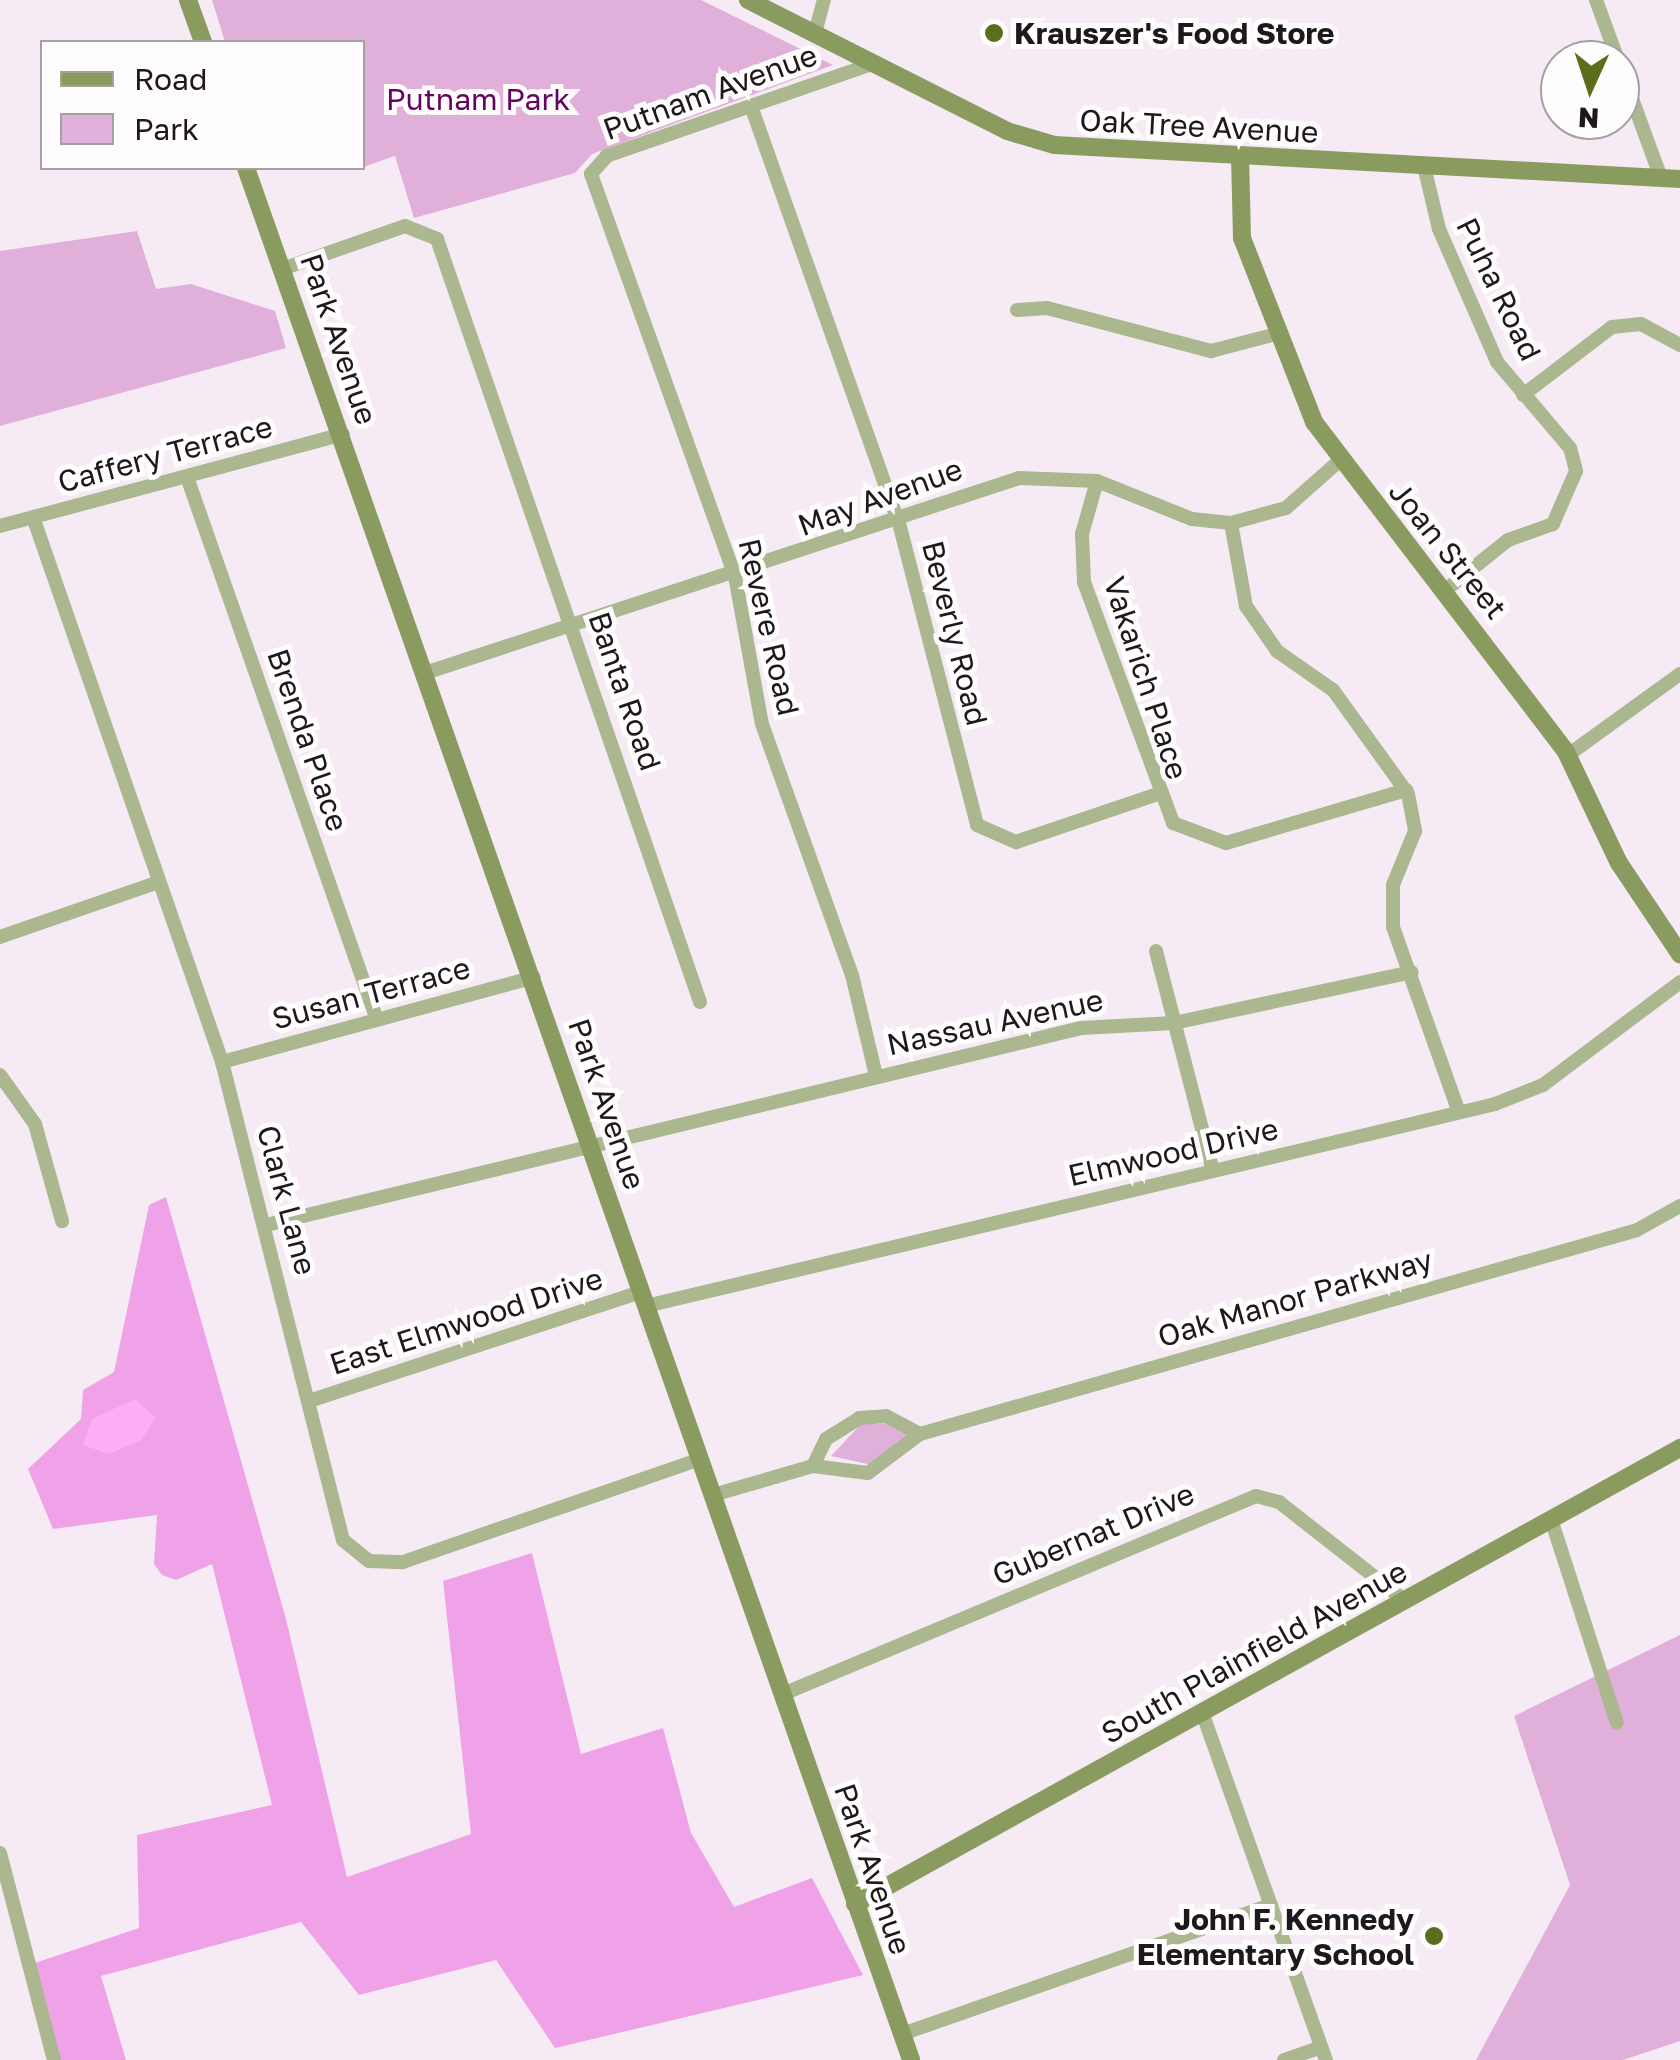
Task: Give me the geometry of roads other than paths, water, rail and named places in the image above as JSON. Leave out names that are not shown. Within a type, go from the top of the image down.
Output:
[{"type":"street","points":[[188,0],[202,40]]},
{"type":"street","name":"Oak Tree Avenue","points":[[748,0],[1035,140],[1240,156],[1670,178]]},
{"type":"street","points":[[815,33],[824,0]]},
{"type":"street","points":[[1596,0],[1611,40]]},
{"type":"street","name":"Putnam Avenue","points":[[594,195],[592,169],[607,156],[875,63]]},
{"type":"street","name":"Beverly Road","points":[[751,106],[899,523],[977,824],[1016,842],[1155,795]]},
{"type":"street","points":[[1640,110],[1670,178]]},
{"type":"street","name":"Joan Street","points":[[1240,156],[1242,238],[1338,462],[1448,588],[1568,755],[1619,863],[1680,954]]},
{"type":"street","name":"Puha Road","points":[[1424,166],[1452,262],[1498,362],[1570,448],[1568,504],[1553,524],[1508,540],[1448,588]]},
{"type":"street","name":"Park Avenue","points":[[247,170],[428,672],[911,2060]]},
{"type":"street","name":"Revere Road","points":[[594,195],[735,576],[762,724],[852,975],[876,1076]]},
{"type":"street","name":"Banta Road","points":[[285,268],[406,226],[428,228],[574,626],[700,1002]]},
{"type":"street","points":[[1017,310],[1047,308],[1196,350],[1280,333]]},
{"type":"street","points":[[1524,395],[1612,328],[1641,324],[1680,345]]},
{"type":"street","name":"Caffery Terrace","points":[[0,526],[343,434]]},
{"type":"street","name":"May Avenue","points":[[428,672],[899,523],[1019,478],[1097,481],[1192,518],[1231,523],[1286,508],[1338,462]]},
{"type":"street","name":"Brenda Place","points":[[187,477],[377,1020]]},
{"type":"street","name":"Vakarich Place","points":[[1097,481],[1082,534],[1084,582],[1155,795],[1184,832],[1226,843],[1406,790]]},
{"type":"street","name":"Clark Lane","points":[[33,517],[156,883],[222,1062],[266,1225],[337,1528],[350,1549],[380,1563],[700,1458]]},
{"type":"street","points":[[1231,523],[1246,606],[1277,651],[1333,690],[1406,790],[1415,831],[1390,910],[1458,1112]]},
{"type":"street","points":[[1568,755],[1680,674]]},
{"type":"street","points":[[0,937],[156,883]]},
{"type":"street","points":[[1156,951],[1213,1171]]},
{"type":"street","name":"Nassau Avenue","points":[[266,1225],[591,1142],[1081,1028],[1174,1023],[1412,972]]},
{"type":"street","name":"Susan Terrace","points":[[222,1062],[534,977]]},
{"type":"street","name":"Elmwood Drive","points":[[644,1300],[1458,1112],[1543,1085],[1680,982]]},
{"type":"street","points":[[0,1075],[34,1124],[62,1221]]},
{"type":"street","name":"Oak Manor Parkway","points":[[713,1495],[814,1466],[868,1473],[920,1434],[1637,1230],[1680,1206]]},
{"type":"street","name":"East Elmwood Drive","points":[[309,1401],[644,1300]]},
{"type":"street","points":[[814,1466],[826,1438],[859,1418],[898,1420],[920,1434]]},
{"type":"street","name":"South Plainfield Avenue","points":[[856,1904],[1680,1448]]},
{"type":"street","name":"Gubernat Drive","points":[[782,1694],[1256,1496],[1294,1512],[1404,1600]]},
{"type":"street","points":[[1551,1519],[1617,1723]]},
{"type":"street","points":[[1202,1712],[1323,2054],[1284,2060]]},
{"type":"street","points":[[0,1853],[54,2060]]},
{"type":"street","points":[[902,2034],[1270,1904]]},
{"type":"place","name":"Krauszer's Food Store","points":[[994,33]]},
{"type":"place","name":"John F. Kennedy Elementary School","points":[[1434,1936]]},
{"type":"park label","name":"Putnam Park","points":[[478,99]]}]
